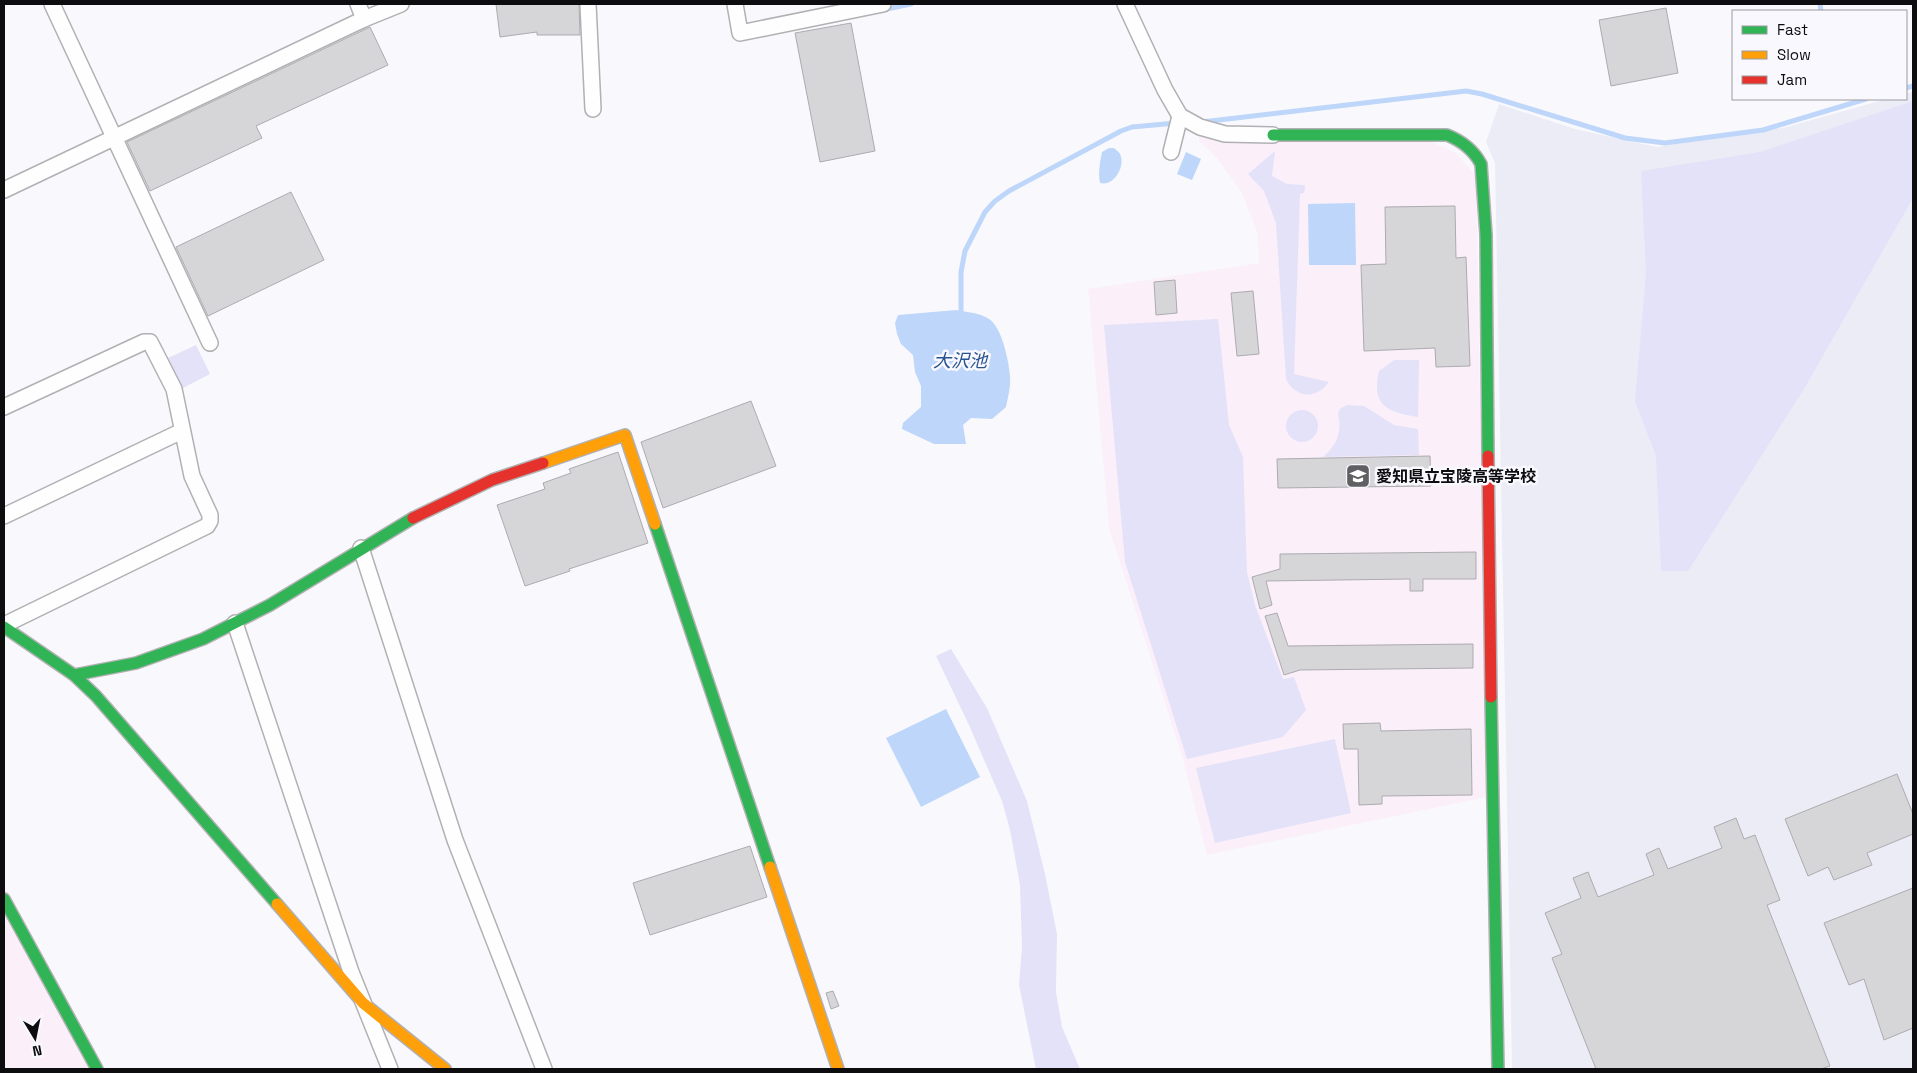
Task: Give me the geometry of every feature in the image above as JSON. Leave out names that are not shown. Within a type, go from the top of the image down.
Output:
[{"type":"street","points":[[52,4],[210,342]]},
{"type":"street","points":[[358,4],[364,19]]},
{"type":"street","points":[[4,190],[364,19],[401,4]]},
{"type":"street","points":[[588,4],[593,109]]},
{"type":"street","points":[[735,4],[740,33],[883,4]]},
{"type":"street","points":[[1125,4],[1165,90],[1180,116],[1200,127],[1225,134],[1447,135],[1469,146],[1481,164],[1486,235],[1489,606],[1498,1069]]},
{"type":"street","points":[[1171,152],[1180,116]]},
{"type":"street","points":[[4,407],[144,342],[150,342],[174,388],[192,476],[210,515],[210,521],[207,526],[4,626],[74,675],[108,710],[364,1003],[445,1069]]},
{"type":"street","points":[[4,516],[182,431]]},
{"type":"street","points":[[74,675],[136,663],[203,639],[311,581],[361,548],[417,515],[492,480],[625,435],[838,1069]]},
{"type":"street","points":[[361,548],[456,840],[544,1069]]},
{"type":"street","points":[[234,623],[351,972],[390,1069]]},
{"type":"street","points":[[4,899],[97,1069]]},
{"type":"shaded area","points":[[1913,92],[1913,1069],[1512,1069],[1495,163],[1486,142],[1499,104],[1575,129],[1657,147],[1787,127],[1882,100],[1907,100],[1907,93]]},
{"type":"shaded area","points":[[1913,101],[1913,198],[1804,389],[1688,571],[1661,571],[1656,456],[1635,401],[1646,273],[1641,171],[1760,152]]},
{"type":"shaded area","points":[[1198,133],[1431,142],[1455,152],[1476,176],[1487,797],[1207,855],[1183,759],[1109,528],[1088,289],[1259,263],[1257,232],[1242,193],[1217,158],[1199,141]]},
{"type":"shaded area","points":[[1275,151],[1272,176],[1287,184],[1305,185],[1304,193],[1300,194],[1294,374],[1329,382],[1319,392],[1313,394],[1301,393],[1295,390],[1286,379],[1276,223],[1264,191],[1248,174]]},
{"type":"shaded area","points":[[1218,319],[1229,425],[1243,457],[1247,572],[1255,605],[1283,679],[1294,677],[1306,710],[1283,737],[1187,759],[1125,562],[1104,325]]},
{"type":"shaded area","points":[[196,345],[210,374],[183,388],[168,358]]},
{"type":"shaded area","points":[[1394,360],[1419,360],[1418,417],[1398,413],[1384,405],[1380,400],[1377,392],[1379,371]]},
{"type":"shaded area","points":[[1347,405],[1364,406],[1394,425],[1418,429],[1419,455],[1323,457],[1338,437],[1338,413],[1341,408]]},
{"type":"shaded area","points":[[1302,410],[1314,414],[1318,426],[1314,438],[1302,442],[1290,438],[1286,426],[1290,414]]},
{"type":"shaded area","points":[[951,649],[987,708],[1027,801],[1057,934],[1056,992],[1062,1027],[1080,1069],[1036,1069],[1019,985],[1022,947],[1020,885],[1010,830],[1002,801],[936,656]]},
{"type":"shaded area","points":[[1335,739],[1351,813],[1215,843],[1196,768]]},
{"type":"shaded area","points":[[4,897],[96,1069],[4,1069]]},
{"type":"water","points":[[1109,148],[1114,148],[1120,153],[1120,170],[1110,182],[1100,183],[1099,171],[1102,152]]},
{"type":"water","points":[[1186,152],[1201,159],[1192,180],[1177,174]]},
{"type":"water","points":[[1355,203],[1356,265],[1309,265],[1308,204]]},
{"type":"water","name":"大沢池","points":[[956,310],[985,317],[994,323],[998,329],[1008,362],[1009,392],[1006,407],[992,419],[971,418],[963,425],[966,444],[934,444],[902,429],[903,423],[921,407],[921,386],[915,372],[913,355],[901,344],[895,323],[898,315]]},
{"type":"water","points":[[946,709],[980,777],[921,807],[886,738]]},
{"type":"building","points":[[496,4],[579,4],[580,35],[537,35],[537,32],[500,37]]},
{"type":"building","points":[[1666,8],[1678,73],[1611,86],[1599,20]]},
{"type":"building","points":[[851,23],[875,151],[820,162],[795,33]]},
{"type":"building","points":[[370,27],[388,65],[256,126],[262,138],[150,191],[127,142]]},
{"type":"building","points":[[291,192],[324,260],[208,316],[176,247]]},
{"type":"building","points":[[1455,206],[1456,258],[1466,257],[1470,366],[1436,367],[1435,348],[1364,351],[1361,265],[1386,264],[1385,207]]},
{"type":"building","points":[[1175,280],[1177,313],[1156,315],[1154,282]]},
{"type":"building","points":[[1253,291],[1259,354],[1237,356],[1231,293]]},
{"type":"building","points":[[751,401],[776,466],[663,508],[641,442]]},
{"type":"building","points":[[618,452],[648,543],[569,569],[570,571],[525,586],[497,505],[545,489],[543,483],[571,473],[569,469]]},
{"type":"building","points":[[1430,456],[1431,486],[1278,488],[1277,459]]},
{"type":"building","points":[[1476,552],[1476,579],[1423,579],[1423,591],[1410,591],[1410,579],[1266,581],[1272,605],[1260,609],[1252,577],[1280,569],[1280,554]]},
{"type":"building","points":[[1277,613],[1288,646],[1473,644],[1473,668],[1300,670],[1284,675],[1265,616]]},
{"type":"building","points":[[1380,723],[1381,731],[1471,729],[1472,795],[1382,796],[1382,804],[1359,805],[1358,749],[1344,749],[1343,724]]},
{"type":"building","points":[[1897,774],[1913,814],[1913,834],[1867,853],[1872,865],[1834,880],[1828,867],[1808,876],[1785,819]]},
{"type":"building","points":[[1736,818],[1744,839],[1755,835],[1780,900],[1767,905],[1830,1066],[1821,1069],[1596,1069],[1552,958],[1562,954],[1545,913],[1581,898],[1573,878],[1588,872],[1598,897],[1654,875],[1646,854],[1659,848],[1668,869],[1722,848],[1714,827]]},
{"type":"building","points":[[750,846],[767,897],[650,935],[633,883]]},
{"type":"building","points":[[1913,888],[1913,1028],[1884,1040],[1864,979],[1849,985],[1824,923]]},
{"type":"building","points":[[833,991],[839,1006],[831,1009],[826,993]]},
{"type":"waterway","points":[[882,10],[911,4]]},
{"type":"waterway","points":[[1820,4],[1821,10]]},
{"type":"waterway","points":[[1907,88],[1913,86]]},
{"type":"waterway","points":[[1202,122],[1466,91],[1482,94],[1625,138],[1665,143],[1763,130],[1863,100]]},
{"type":"waterway","points":[[961,312],[961,272],[965,251],[985,212],[995,201],[1009,191],[1121,131],[1132,127],[1176,123]]},
{"type":"traffic: fast","points":[[1273,135],[1447,135],[1467,146],[1478,159],[1481,164],[1486,235],[1488,456]]},
{"type":"traffic: fast","points":[[74,675],[136,663],[203,639],[270,605],[413,518]]},
{"type":"traffic: fast","points":[[655,524],[770,867]]},
{"type":"traffic: fast","points":[[4,627],[74,675],[96,696],[277,904]]},
{"type":"traffic: fast","points":[[1491,697],[1498,1069]]},
{"type":"traffic: fast","points":[[4,899],[97,1069]]},
{"type":"traffic: slow","points":[[543,463],[625,435],[655,524]]},
{"type":"traffic: slow","points":[[770,867],[838,1069]]},
{"type":"traffic: slow","points":[[277,904],[363,1003],[445,1069]]},
{"type":"traffic: jam","points":[[1488,456],[1491,697]]},
{"type":"traffic: jam","points":[[413,518],[492,480],[543,463]]},
{"type":"place","name":"愛知県立宝陵高等学校","points":[[1358,476]]}]
